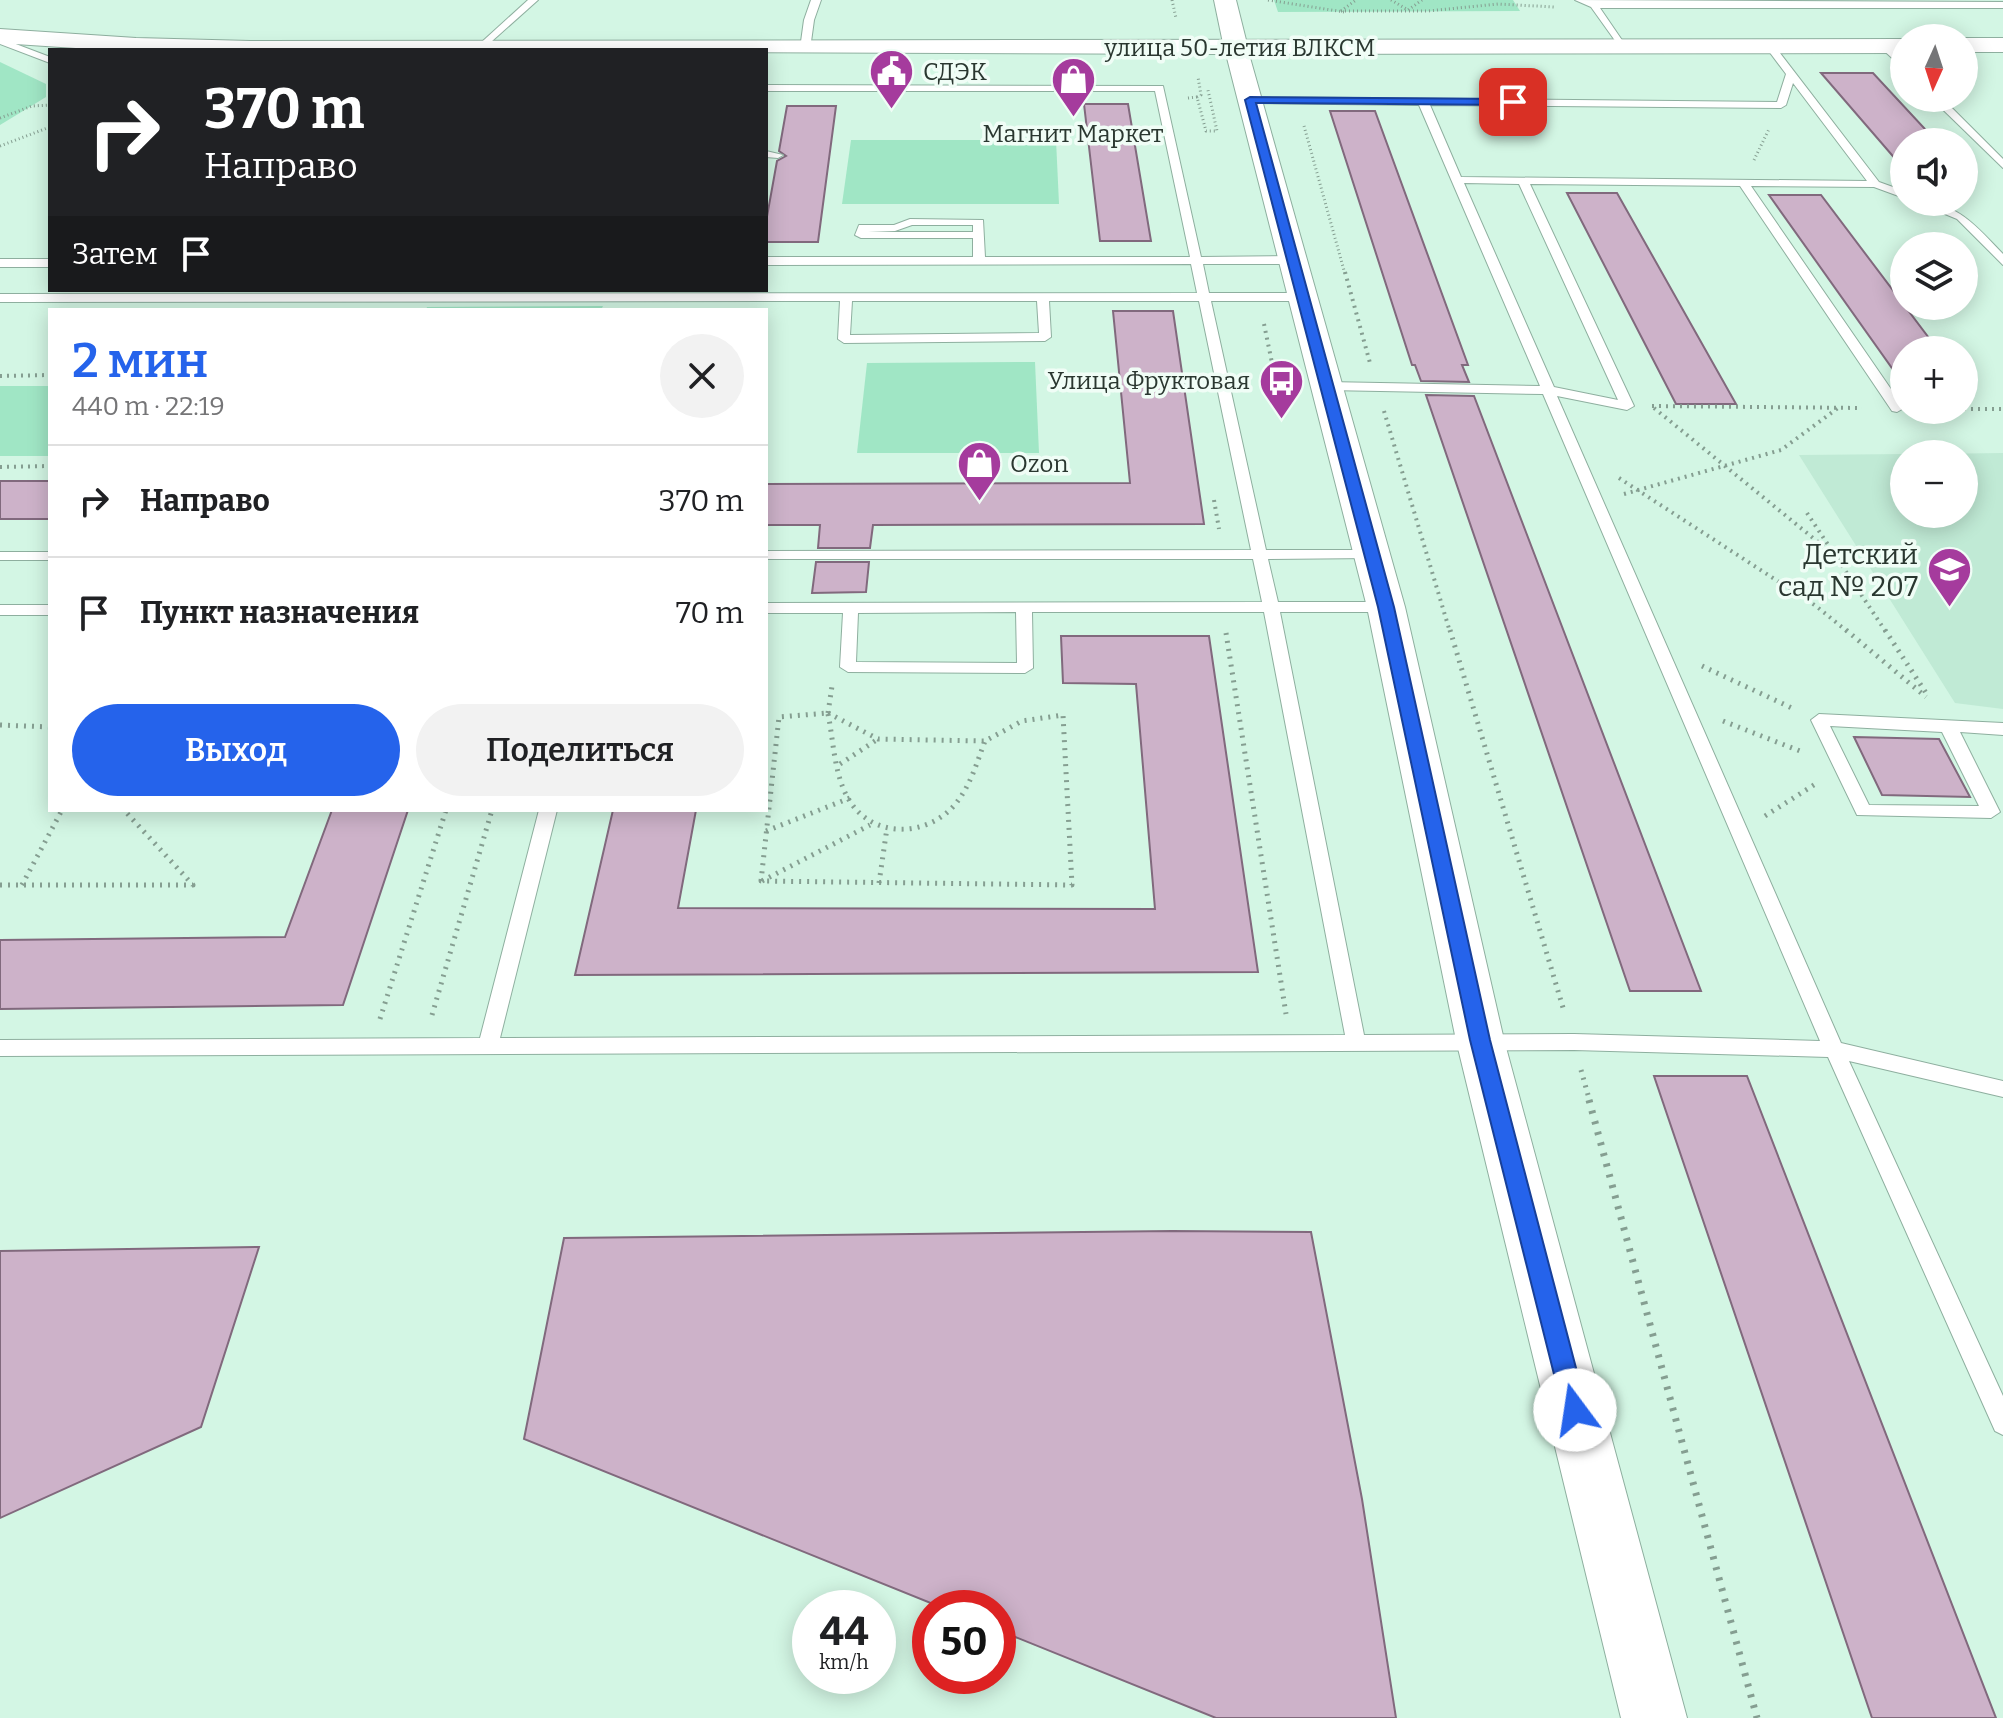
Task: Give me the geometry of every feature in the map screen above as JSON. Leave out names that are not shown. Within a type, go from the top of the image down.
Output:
[{"type":"main road","points":[[1225,0],[1386,607],[1480,1040],[1654,1718]]},
{"type":"main road","name":"улица 50-летия ВЛКСМ","points":[[0,38],[250,48]]},
{"type":"main road","name":"улица 50-летия ВЛКСМ","points":[[768,49],[1890,45]]},
{"type":"main road","points":[[1978,45],[2003,45]]},
{"type":"lane","points":[[478,48],[533,0]]},
{"type":"lane","points":[[805,49],[809,20],[816,0]]},
{"type":"lane","points":[[1580,0],[1595,7],[2003,5]]},
{"type":"lane","points":[[1595,7],[1621,46]]},
{"type":"lane","points":[[0,38],[48,59]]},
{"type":"lane","points":[[1770,46],[1875,184]]},
{"type":"lane","points":[[1250,100],[1781,105],[1792,72]]},
{"type":"lane","points":[[768,88],[1159,88],[1271,607],[1356,1042]]},
{"type":"lane","points":[[1423,101],[1834,1049],[2003,1423]]},
{"type":"lane","points":[[1950,112],[2003,165]]},
{"type":"lane","points":[[1458,180],[1875,184],[1890,190]]},
{"type":"lane","points":[[1523,181],[1627,406]]},
{"type":"lane","points":[[1743,182],[1890,398]]},
{"type":"lane","points":[[1958,216],[2003,261]]},
{"type":"lane","points":[[979,235],[861,235],[863,227],[895,228],[910,222],[979,222],[979,235],[979,260]]},
{"type":"lane","points":[[768,261],[1196,259],[1298,278]]},
{"type":"lane","points":[[0,263],[48,263]]},
{"type":"lane","points":[[0,298],[197,304],[392,304],[677,299],[1203,297],[1298,278]]},
{"type":"lane","points":[[846,298],[844,339],[1045,337],[1043,297]]},
{"type":"lane","points":[[1327,386],[1549,390],[1627,406]]},
{"type":"lane","points":[[768,555],[1372,554]]},
{"type":"lane","points":[[0,556],[48,556]]},
{"type":"lane","points":[[768,608],[1386,607]]},
{"type":"lane","points":[[851,608],[848,667],[1025,668],[1024,608]]},
{"type":"lane","points":[[0,610],[48,610]]},
{"type":"lane","points":[[1948,726],[1991,812],[1863,811],[1819,720],[1948,726],[2003,729]]},
{"type":"lane","points":[[488,1046],[547,812]]},
{"type":"lane","points":[[0,1048],[1480,1040],[1834,1049],[2003,1089]]},
{"type":"path","points":[[1172,0],[1177,21]]},
{"type":"path","points":[[1268,0],[1341,11],[1370,19]]},
{"type":"path","points":[[1341,11],[1356,0]]},
{"type":"path","points":[[1391,0],[1408,10]]},
{"type":"path","points":[[1408,10],[1422,0]]},
{"type":"path","points":[[1341,11],[1428,11],[1498,4],[1595,7]]},
{"type":"path","points":[[1187,98],[1201,95],[1198,77]]},
{"type":"path","points":[[1197,97],[1206,131],[1217,131],[1207,87]]},
{"type":"path","points":[[1297,100],[1377,387],[1574,1042],[1757,1718]]},
{"type":"path","points":[[0,118],[32,106],[48,105]]},
{"type":"path","points":[[1743,182],[1781,105]]},
{"type":"path","points":[[0,146],[48,128]]},
{"type":"path","points":[[0,376],[48,375]]},
{"type":"path","points":[[1627,406],[1890,408]]},
{"type":"path","points":[[1653,406],[1836,557]]},
{"type":"path","points":[[1596,500],[1781,450],[1839,408]]},
{"type":"path","points":[[1978,409],[2003,409]]},
{"type":"path","points":[[1575,450],[1816,606],[1931,701],[1807,513]]},
{"type":"path","points":[[0,467],[48,466]]},
{"type":"path","points":[[1212,488],[1219,534]]},
{"type":"path","points":[[1224,623],[1290,1042]]},
{"type":"path","points":[[1661,648],[1819,720]]},
{"type":"path","points":[[832,685],[828,713],[843,786],[861,816],[871,824],[887,828],[934,823],[953,807],[965,791],[985,741]]},
{"type":"path","points":[[1686,707],[1842,767]]},
{"type":"path","points":[[828,713],[878,739],[985,741],[1022,721],[1063,715],[1072,885],[761,881],[779,717],[828,713]]},
{"type":"path","points":[[0,725],[48,726]]},
{"type":"path","points":[[840,764],[878,739]]},
{"type":"path","points":[[1740,831],[1842,767]]},
{"type":"path","points":[[766,831],[850,798]]},
{"type":"path","points":[[22,885],[61,812]]},
{"type":"path","points":[[0,885],[193,885],[126,812]]},
{"type":"path","points":[[371,1046],[445,812]]},
{"type":"path","points":[[422,1047],[491,812]]},
{"type":"path","points":[[761,881],[871,824]]},
{"type":"path","points":[[879,883],[887,828]]},
{"type":"shaded area","points":[[1274,0],[1513,0],[1520,11],[1278,12]]},
{"type":"shaded area","points":[[0,62],[46,84],[46,97],[0,125]]},
{"type":"shaded area","points":[[851,140],[1056,140],[1059,204],[842,204]]},
{"type":"shaded area","points":[[603,306],[602,308],[427,307]]},
{"type":"shaded area","points":[[1035,362],[1039,453],[857,453],[867,363]]},
{"type":"shaded area","points":[[0,386],[48,386],[48,456],[0,456]]},
{"type":"shaded area","name":"Детский сад № 207","points":[[1978,453],[2003,453],[2003,709],[1955,703],[1799,455],[1890,454],[1890,528],[1978,528]]},
{"type":"building","points":[[1821,73],[1873,73],[1890,91],[1890,112],[1909,112],[1924,128],[1890,128],[1890,153]]},
{"type":"building","points":[[1084,104],[1128,104],[1151,241],[1100,241]]},
{"type":"building","points":[[787,106],[836,106],[818,242],[768,242],[768,211],[777,161],[786,156],[779,151]]},
{"type":"building","points":[[1330,111],[1375,111],[1468,365],[1462,365],[1469,382],[1421,381],[1415,365],[1412,365]]},
{"type":"building","points":[[1567,193],[1617,193],[1736,404],[1676,404]]},
{"type":"building","points":[[1769,195],[1821,195],[1890,286],[1890,320],[1915,320],[1927,336],[1890,336],[1890,365]]},
{"type":"building","points":[[1113,311],[1173,311],[1204,524],[873,525],[870,548],[818,548],[820,525],[768,525],[768,484],[1130,483]]},
{"type":"building","points":[[1426,395],[1474,396],[1701,991],[1630,991]]},
{"type":"building","points":[[0,481],[48,481],[48,519],[0,519]]},
{"type":"building","points":[[816,562],[869,562],[866,592],[812,593]]},
{"type":"building","points":[[1061,636],[1209,636],[1258,972],[575,975],[613,812],[696,812],[678,908],[1155,909],[1136,684],[1063,683]]},
{"type":"building","points":[[1854,737],[1939,739],[1970,797],[1882,795]]},
{"type":"building","points":[[331,812],[407,812],[343,1005],[0,1009],[0,940],[285,937]]},
{"type":"building","points":[[1654,1076],[1747,1076],[1996,1718],[1872,1718]]},
{"type":"building","points":[[1311,1232],[1362,1499],[1396,1718],[1216,1718],[1016,1637],[1016,1590],[912,1590],[912,1595],[524,1439],[564,1238]]},
{"type":"building","points":[[259,1247],[201,1427],[0,1518],[0,1251]]},
{"type":"place","name":"СДЭК","points":[[892,111]]},
{"type":"place","name":"Магнит Маркет","points":[[1073,119]]},
{"type":"place","name":"Улица Фруктовая","points":[[1281,420]]},
{"type":"place","name":"Ozon","points":[[979,503]]},
{"type":"place","name":"Детский сад № 207","points":[[1949,609]]},
{"type":"route","points":[[1513,102],[1250,100],[1386,607],[1480,1040],[1575,1410]]}]
